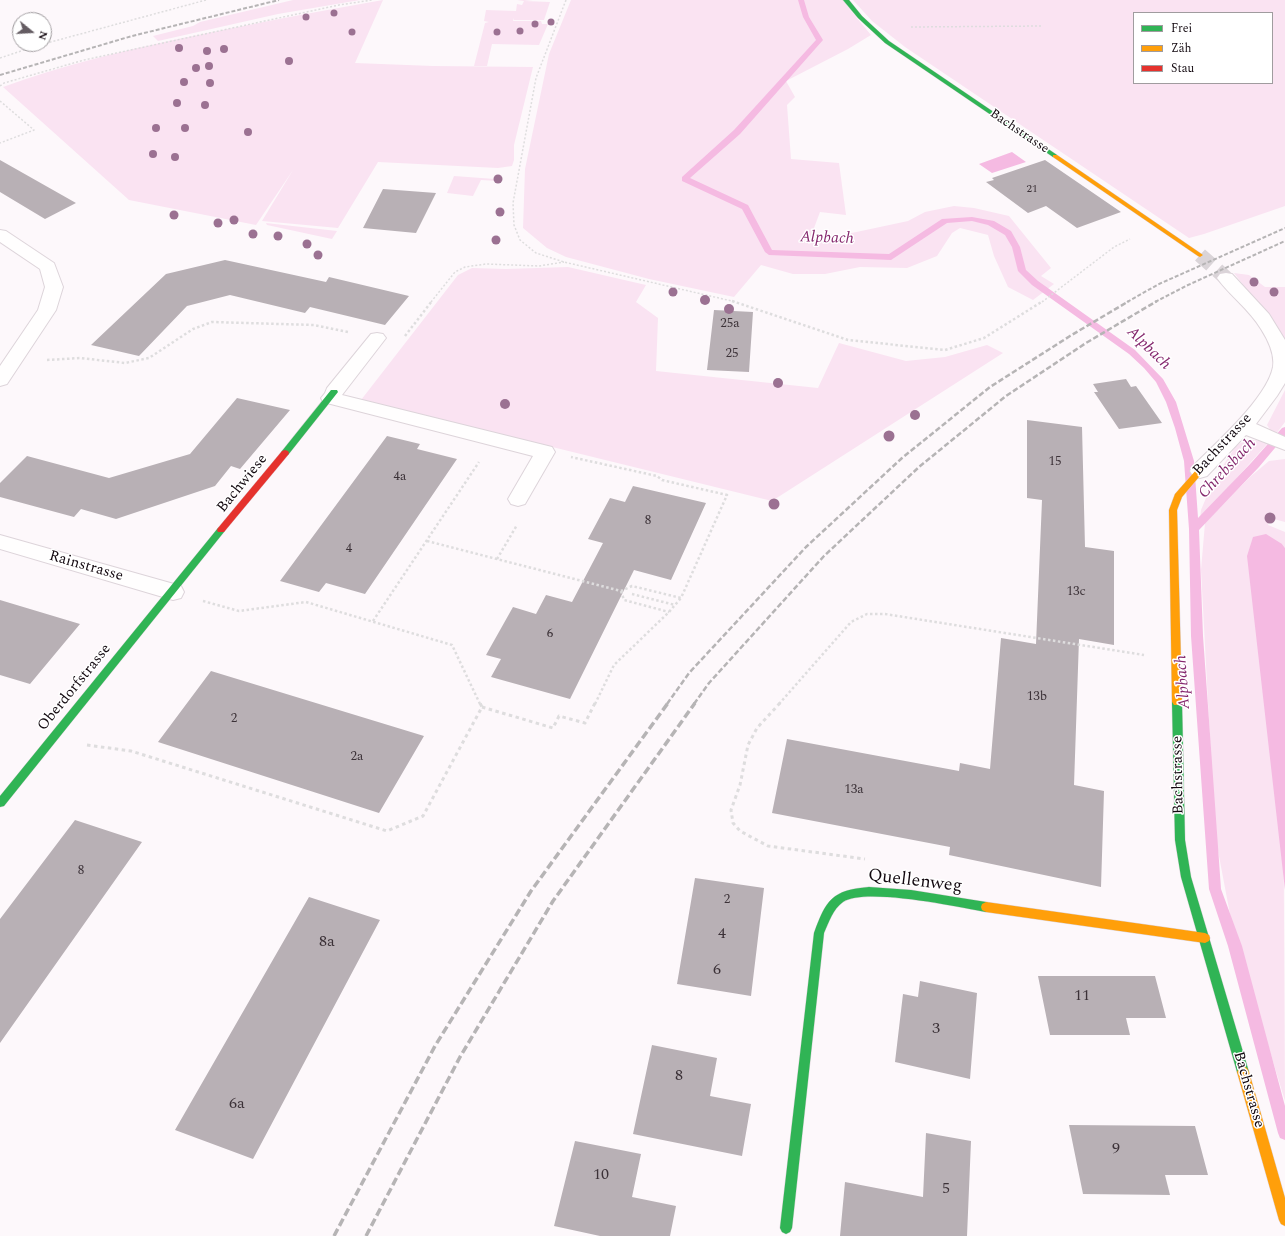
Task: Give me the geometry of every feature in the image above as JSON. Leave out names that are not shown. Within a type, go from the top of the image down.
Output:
[{"type":"street","name":"Bachstrasse","points":[[846,0],[872,28],[904,54],[1200,255]]},
{"type":"street","points":[[0,235],[48,267],[54,287],[47,310],[0,380]]},
{"type":"street","name":"Bachstrasse","points":[[1226,278],[1241,292],[1260,315],[1276,339],[1280,350],[1282,365],[1278,381],[1244,426],[1186,485],[1178,496],[1173,510],[1180,840],[1186,877],[1205,938],[1285,1220]]},
{"type":"street","points":[[377,338],[332,395],[494,440],[545,452],[518,499]]},
{"type":"street","name":"Bachwiese","points":[[173,592],[332,395]]},
{"type":"street","points":[[1244,426],[1285,444]]},
{"type":"street","name":"Rainstrasse","points":[[0,542],[173,592]]},
{"type":"street","name":"Oberdorfstrasse","points":[[0,803],[173,592]]},
{"type":"street","name":"Quellenweg","points":[[786,1228],[819,933],[826,914],[833,904],[844,895],[861,890],[884,892],[1205,938]]},
{"type":"path","points":[[0,58],[36,46],[206,0]]},
{"type":"path","points":[[0,86],[4,83],[84,60],[338,5],[372,0]]},
{"type":"path","points":[[566,0],[536,78],[513,203],[514,225],[520,240],[536,253],[564,262],[738,303],[848,340],[945,350],[984,338],[1044,301],[1114,247],[1157,226]]},
{"type":"path","points":[[872,28],[1043,26]]},
{"type":"path","points":[[0,101],[34,130],[0,143]]},
{"type":"path","points":[[400,341],[454,272],[466,265],[485,263],[541,266],[564,262]]},
{"type":"path","points":[[12,362],[80,358],[125,363],[149,358],[193,329],[212,322],[314,325],[377,338]]},
{"type":"path","points":[[373,621],[494,440]]},
{"type":"path","points":[[173,592],[239,611],[306,602],[452,645],[482,707],[553,728],[559,716],[585,723],[614,664],[669,612],[681,598],[727,495],[662,480],[649,474],[545,452]]},
{"type":"path","points":[[497,559],[518,523]]},
{"type":"path","points":[[427,541],[621,591],[632,586],[681,598]]},
{"type":"path","points":[[621,591],[624,600],[669,612]]},
{"type":"path","points":[[632,594],[675,605]]},
{"type":"path","points":[[871,860],[768,846],[754,840],[740,831],[733,823],[731,810],[740,785],[748,745],[757,728],[851,622],[860,615],[870,613],[885,614],[1176,660]]},
{"type":"path","points":[[54,736],[80,744],[131,751],[387,831],[423,816],[482,707]]},
{"type":"shaded area","points":[[293,0],[360,0],[278,14],[158,41],[153,36],[193,26],[200,22]]},
{"type":"shaded area","points":[[383,0],[355,63],[433,66],[533,67],[514,145],[514,160],[512,166],[498,168],[378,162],[338,228],[262,221],[293,170],[256,225],[129,200],[3,87],[24,79],[112,54],[178,39]]},
{"type":"shaded area","points":[[571,0],[842,0],[871,35],[848,49],[786,81],[795,97],[787,105],[791,159],[839,163],[846,215],[820,212],[808,244],[833,237],[908,221],[925,212],[954,206],[974,208],[1009,216],[1051,268],[1041,276],[1054,284],[1033,300],[1008,287],[994,256],[988,235],[960,228],[952,233],[937,256],[907,268],[860,267],[825,274],[793,274],[761,265],[734,297],[649,279],[566,257],[547,248],[523,228],[525,169],[549,54]]},
{"type":"shaded area","points":[[853,0],[1285,0],[1285,206],[1189,238],[905,47],[872,21]]},
{"type":"shaded area","points":[[524,1],[550,2],[544,20],[514,20],[514,18],[513,21],[541,21],[542,24],[548,24],[539,45],[492,44],[487,66],[474,66],[485,23],[489,22],[484,21],[486,10],[516,11],[517,4],[522,5]]},
{"type":"shaded area","points":[[1012,152],[1026,162],[992,173],[979,164]]},
{"type":"shaded area","points":[[454,176],[498,179],[498,181],[481,180],[473,196],[447,193]]},
{"type":"shaded area","points":[[266,223],[337,231],[332,239],[267,225]]},
{"type":"shaded area","points":[[568,267],[646,285],[636,302],[658,318],[656,371],[818,388],[839,343],[906,361],[945,357],[987,345],[1003,353],[772,501],[361,400],[458,275],[472,268],[506,269]]},
{"type":"shaded area","points":[[1234,273],[1249,275],[1265,287],[1285,287],[1285,340]]},
{"type":"shaded area","points":[[1285,390],[1285,422],[1276,434],[1271,431],[1267,425]]},
{"type":"shaded area","points":[[1247,439],[1268,443],[1200,519],[1201,510],[1214,479],[1236,446]]},
{"type":"shaded area","points":[[1285,459],[1285,522],[1270,518],[1268,525],[1285,532],[1285,548],[1282,544],[1285,1101],[1233,930],[1215,835],[1201,570],[1205,523],[1250,477],[1269,461]]},
{"type":"shaded area","points":[[1266,534],[1282,544],[1285,548],[1285,890],[1247,556],[1253,537]]},
{"type":"building","points":[[0,160],[76,203],[45,219],[0,192]]},
{"type":"building","points":[[1045,160],[1121,212],[1077,228],[1046,206],[1028,213],[986,182],[994,180],[992,178]]},
{"type":"building","points":[[383,189],[436,193],[416,233],[363,228]]},
{"type":"building","points":[[225,260],[326,282],[329,277],[409,296],[385,325],[310,307],[305,313],[230,295],[187,306],[139,356],[91,345],[166,274]]},
{"type":"building","points":[[714,310],[753,312],[749,372],[707,370]]},
{"type":"building","points":[[1126,379],[1131,387],[1136,386],[1162,423],[1119,429],[1094,392],[1098,392],[1093,384]]},
{"type":"building","points":[[237,398],[290,410],[240,469],[231,466],[215,486],[116,519],[81,509],[74,517],[0,497],[0,483],[27,456],[109,478],[190,454]]},
{"type":"building","points":[[1027,420],[1082,427],[1085,547],[1114,551],[1114,645],[1079,639],[1074,785],[1104,791],[1101,887],[949,855],[950,847],[772,813],[787,739],[959,771],[960,763],[990,769],[1001,638],[1036,644],[1042,500],[1027,498]]},
{"type":"building","points":[[387,436],[420,444],[417,449],[457,459],[365,594],[326,583],[319,592],[280,581]]},
{"type":"building","points":[[633,486],[706,503],[671,580],[634,570],[570,699],[491,677],[501,659],[486,655],[513,607],[536,614],[546,595],[572,602],[603,543],[588,539],[610,498],[625,502]]},
{"type":"building","points":[[0,600],[80,624],[30,684],[0,675]]},
{"type":"building","points":[[211,671],[424,736],[379,813],[158,742]]},
{"type":"building","points":[[75,820],[142,842],[0,1043],[0,919]]},
{"type":"building","points":[[695,878],[764,888],[751,996],[677,984]]},
{"type":"building","points":[[309,897],[380,920],[253,1159],[175,1130]]},
{"type":"building","points":[[1038,976],[1155,976],[1166,1018],[1126,1018],[1130,1035],[1050,1035]]},
{"type":"building","points":[[920,981],[977,993],[970,1079],[895,1062],[903,994],[918,997]]},
{"type":"building","points":[[652,1045],[717,1058],[710,1096],[751,1104],[742,1156],[633,1134]]},
{"type":"building","points":[[1069,1125],[1195,1126],[1208,1175],[1165,1175],[1170,1195],[1083,1194]]},
{"type":"building","points":[[926,1133],[971,1141],[967,1236],[840,1236],[845,1182],[923,1197]]},
{"type":"building","points":[[575,1141],[641,1154],[632,1197],[676,1206],[670,1236],[600,1236],[554,1226]]},
{"type":"waterway","name":"Alpbach","points":[[801,0],[806,17],[820,40],[737,132],[685,179],[745,207],[769,252],[891,257],[945,221],[972,219],[991,223],[1008,233],[1016,247],[1022,271],[1035,283],[1132,352],[1160,381],[1171,402],[1189,461],[1194,529]]},
{"type":"waterway","name":"Chrebsbach","points":[[1194,529],[1255,465],[1285,430]]},
{"type":"waterway","name":"Alpbach","points":[[1194,529],[1197,636],[1215,889],[1235,946],[1285,1133]]},
{"type":"tunnel","points":[[1200,255],[1226,278]]},
{"type":"railway","points":[[0,75],[132,36],[279,0]]},
{"type":"railway","points":[[1127,302],[1159,284],[1285,228]]},
{"type":"railway","points":[[1155,302],[1188,285],[1285,241]]},
{"type":"railway","points":[[667,704],[689,673],[806,547],[902,458],[990,387],[1070,336],[1129,301]]},
{"type":"railway","points":[[694,704],[709,683],[824,556],[919,467],[1006,396],[1086,343],[1157,301]]},
{"type":"railway","points":[[334,1236],[435,1046],[531,891],[668,703]]},
{"type":"railway","points":[[366,1236],[460,1057],[553,901],[695,703]]},
{"type":"traffic: fast","points":[[846,0],[860,17],[887,42],[1055,156]]},
{"type":"traffic: fast","points":[[285,453],[334,392]]},
{"type":"traffic: fast","points":[[0,803],[221,530]]},
{"type":"traffic: fast","points":[[1177,702],[1180,840],[1186,877],[1243,1072]]},
{"type":"traffic: fast","points":[[786,1228],[819,933],[830,908],[841,897],[852,893],[869,892],[911,895],[986,907]]},
{"type":"traffic: slow","points":[[1055,156],[1200,255]]},
{"type":"traffic: slow","points":[[1177,702],[1173,510],[1178,496],[1200,471]]},
{"type":"traffic: slow","points":[[986,907],[1205,938]]},
{"type":"traffic: slow","points":[[1243,1072],[1285,1220]]},
{"type":"traffic: jam","points":[[221,530],[285,453]]}]
